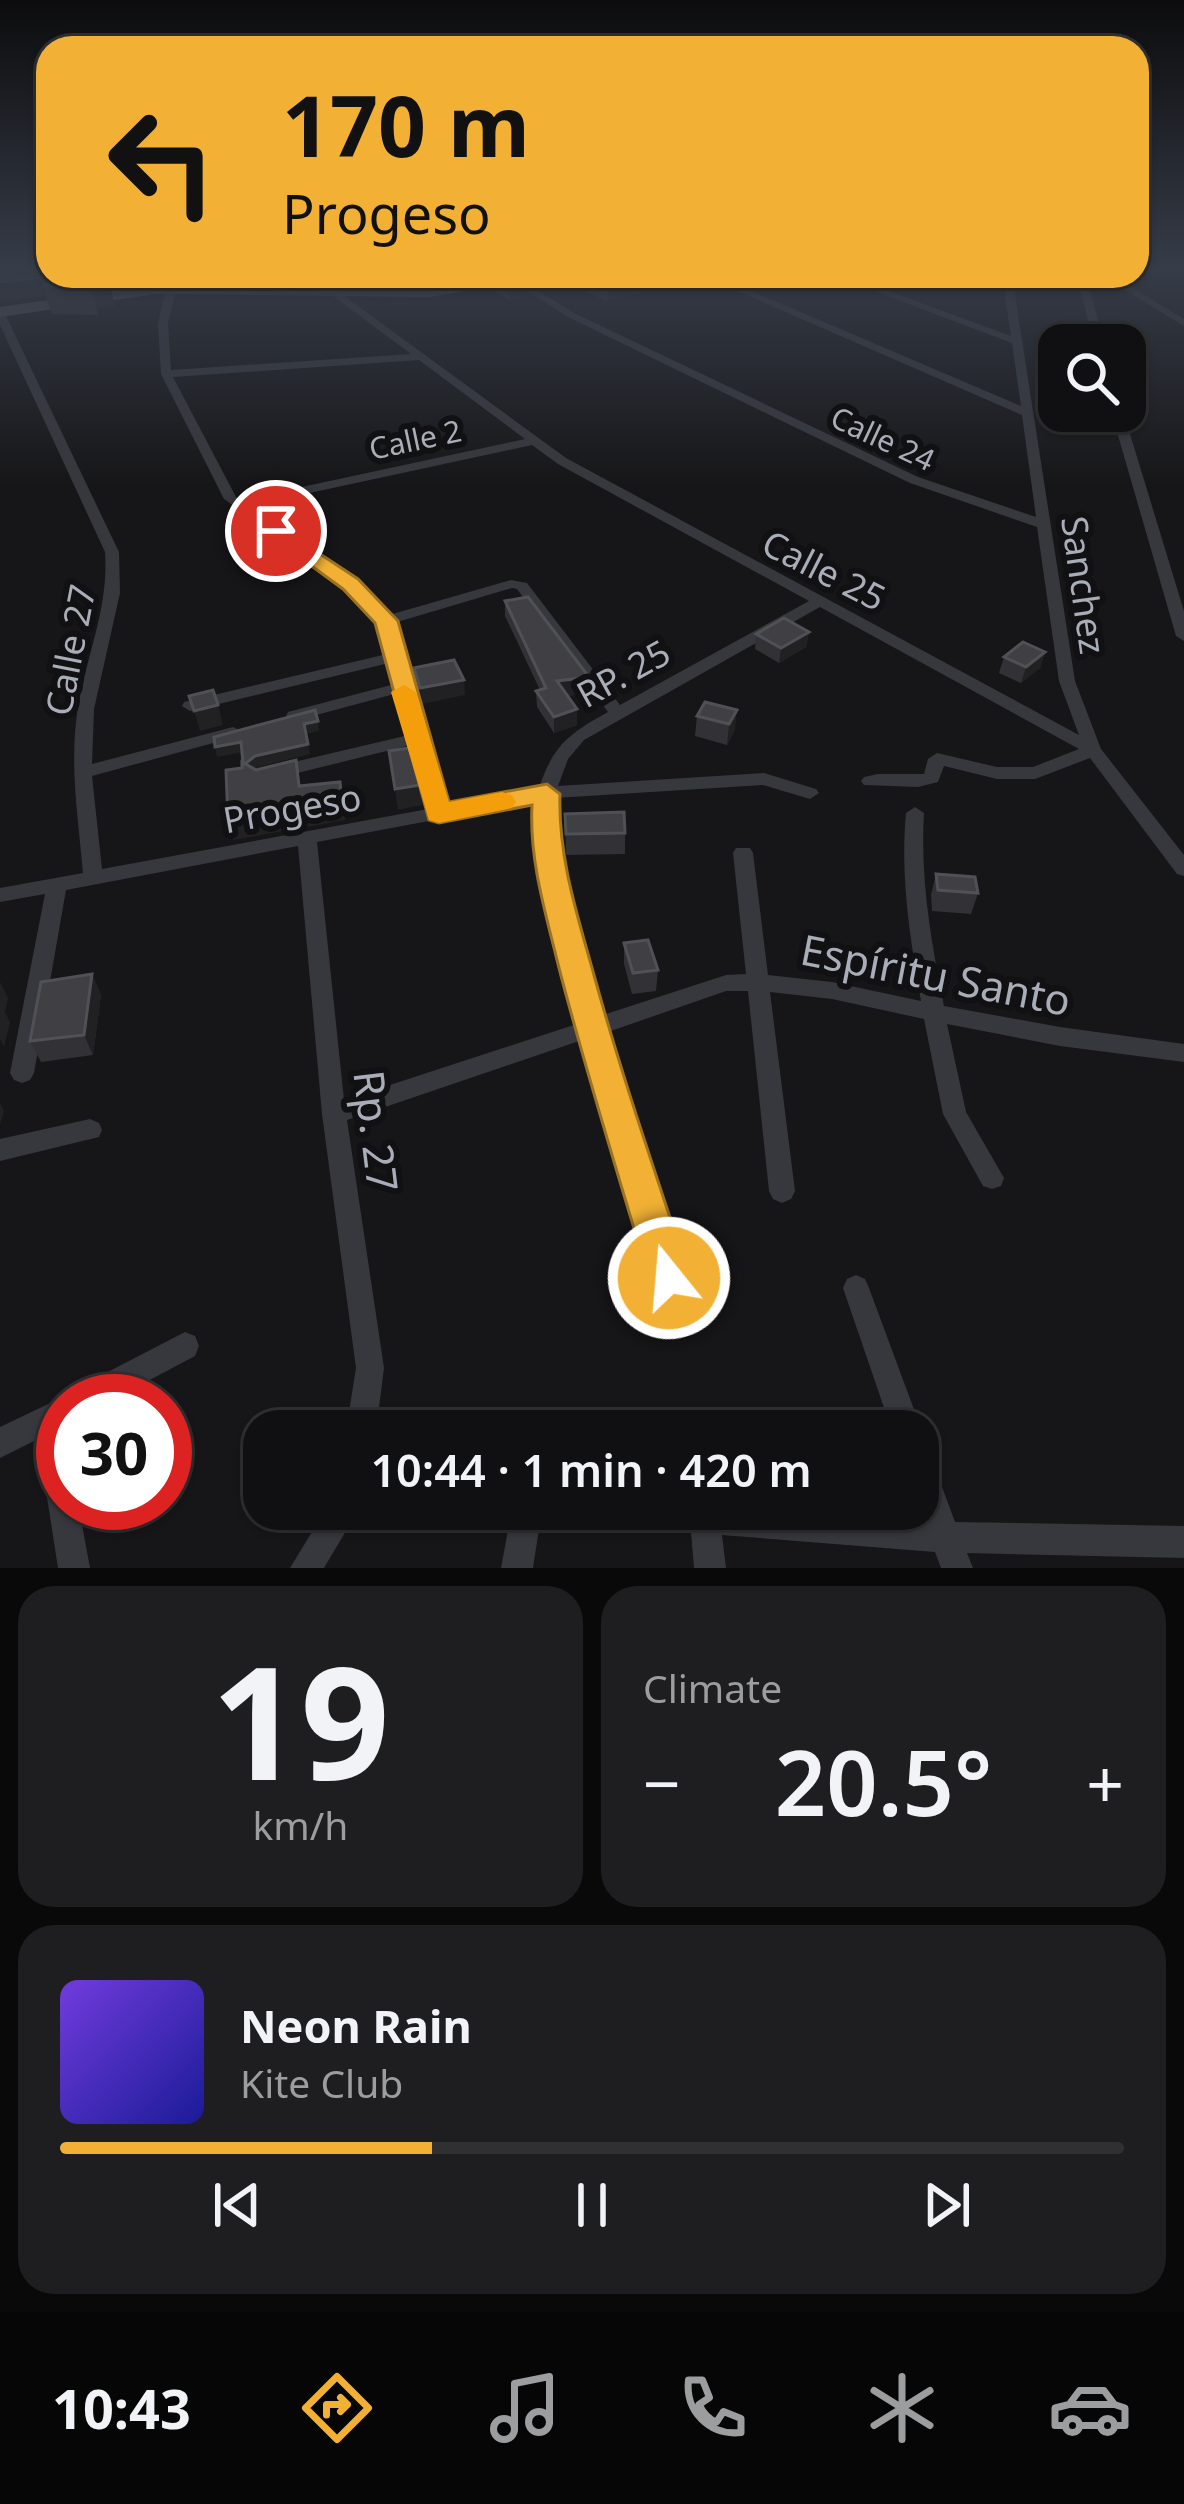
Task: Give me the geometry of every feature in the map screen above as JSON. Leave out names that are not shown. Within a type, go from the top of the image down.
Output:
[{"type":"street","name":"Calle 27","points":[[13,340],[112,552],[117,582],[86,704],[81,773],[93,878]]},
{"type":"street","points":[[164,340],[166,374],[231,499],[351,584],[386,621],[439,814]]},
{"type":"street","name":"Calle 25","points":[[397,340],[532,441],[692,536],[1093,751]]},
{"type":"street","name":"Calle 24","points":[[623,340],[914,480],[983,508],[1042,524]]},
{"type":"street","points":[[857,340],[1029,414]]},
{"type":"street","points":[[1013,340],[1018,342]]},
{"type":"street","name":"Sanchez","points":[[1018,342],[1067,681],[1093,751],[1184,869]]},
{"type":"street","points":[[166,374],[419,357]]},
{"type":"street","points":[[1123,432],[1184,636]]},
{"type":"street","name":"Calle 2","points":[[239,504],[532,441]]},
{"type":"street","points":[[386,621],[511,584],[522,586],[618,714]]},
{"type":"street","name":"RP. 25","points":[[669,1278],[592,1029],[544,843],[547,794],[560,752],[578,736],[820,601]]},
{"type":"street","points":[[190,706],[393,657]]},
{"type":"street","points":[[265,724],[402,687]]},
{"type":"street","points":[[81,773],[242,730]]},
{"type":"street","points":[[260,777],[418,738]]},
{"type":"street","points":[[870,781],[893,777],[923,782],[932,778],[937,759],[997,773],[1035,772],[1093,751]]},
{"type":"street","name":"Progeso","points":[[0,895],[547,794],[764,779],[810,793]]},
{"type":"street","points":[[915,813],[912,851],[919,927],[955,1114],[992,1178]]},
{"type":"street","name":"Rp. 27","points":[[308,840],[334,1114],[370,1368],[364,1410]]},
{"type":"street","points":[[743,853],[782,1191]]},
{"type":"street","points":[[22,1073],[57,885]]},
{"type":"street","name":"Espíritu Santo","points":[[334,1114],[726,983],[865,994],[1077,1042],[1184,1053]]},
{"type":"street","points":[[0,1150],[90,1130]]},
{"type":"street","points":[[856,1288],[900,1410]]},
{"type":"street","points":[[132,1374],[184,1346]]},
{"type":"street","points":[[0,1443],[36,1424]]},
{"type":"street","points":[[939,1523],[958,1568]]},
{"type":"street","points":[[68,1530],[74,1568]]},
{"type":"street","points":[[306,1568],[330,1530]]},
{"type":"street","points":[[517,1568],[523,1530]]},
{"type":"street","points":[[706,1530],[710,1568]]},
{"type":"street","points":[[856,1530],[944,1537],[1184,1541]]},
{"type":"building","points":[[528,597],[589,677],[557,681],[577,709],[554,717],[536,691],[546,688],[505,601]]},
{"type":"building","points":[[784,618],[809,632],[781,648],[756,634]]},
{"type":"building","points":[[1023,642],[1045,652],[1026,667],[1004,657]]},
{"type":"building","points":[[454,660],[464,680],[420,688],[414,668]]},
{"type":"building","points":[[213,690],[218,705],[194,711],[189,696]]},
{"type":"building","points":[[705,702],[737,710],[729,724],[697,716]]},
{"type":"building","points":[[315,710],[318,721],[304,724],[308,744],[255,756],[245,764],[241,742],[215,747],[214,737]]},
{"type":"building","points":[[409,748],[420,785],[395,789],[389,751]]},
{"type":"building","points":[[296,760],[299,786],[340,782],[342,802],[228,822],[226,770],[242,768],[242,762],[256,770]]},
{"type":"building","points":[[624,812],[625,833],[566,834],[565,814]]},
{"type":"building","points":[[936,874],[975,877],[978,893],[938,890]]},
{"type":"building","points":[[648,940],[658,970],[633,973],[624,943]]},
{"type":"building","points":[[92,974],[84,1035],[30,1041],[41,982]]},
{"type":"slow traffic","points":[[404,692],[439,814],[502,802]]},
{"type":"route","points":[[276,531],[351,584],[386,621],[439,814],[547,794],[544,843],[555,890],[592,1029],[669,1278]]}]
